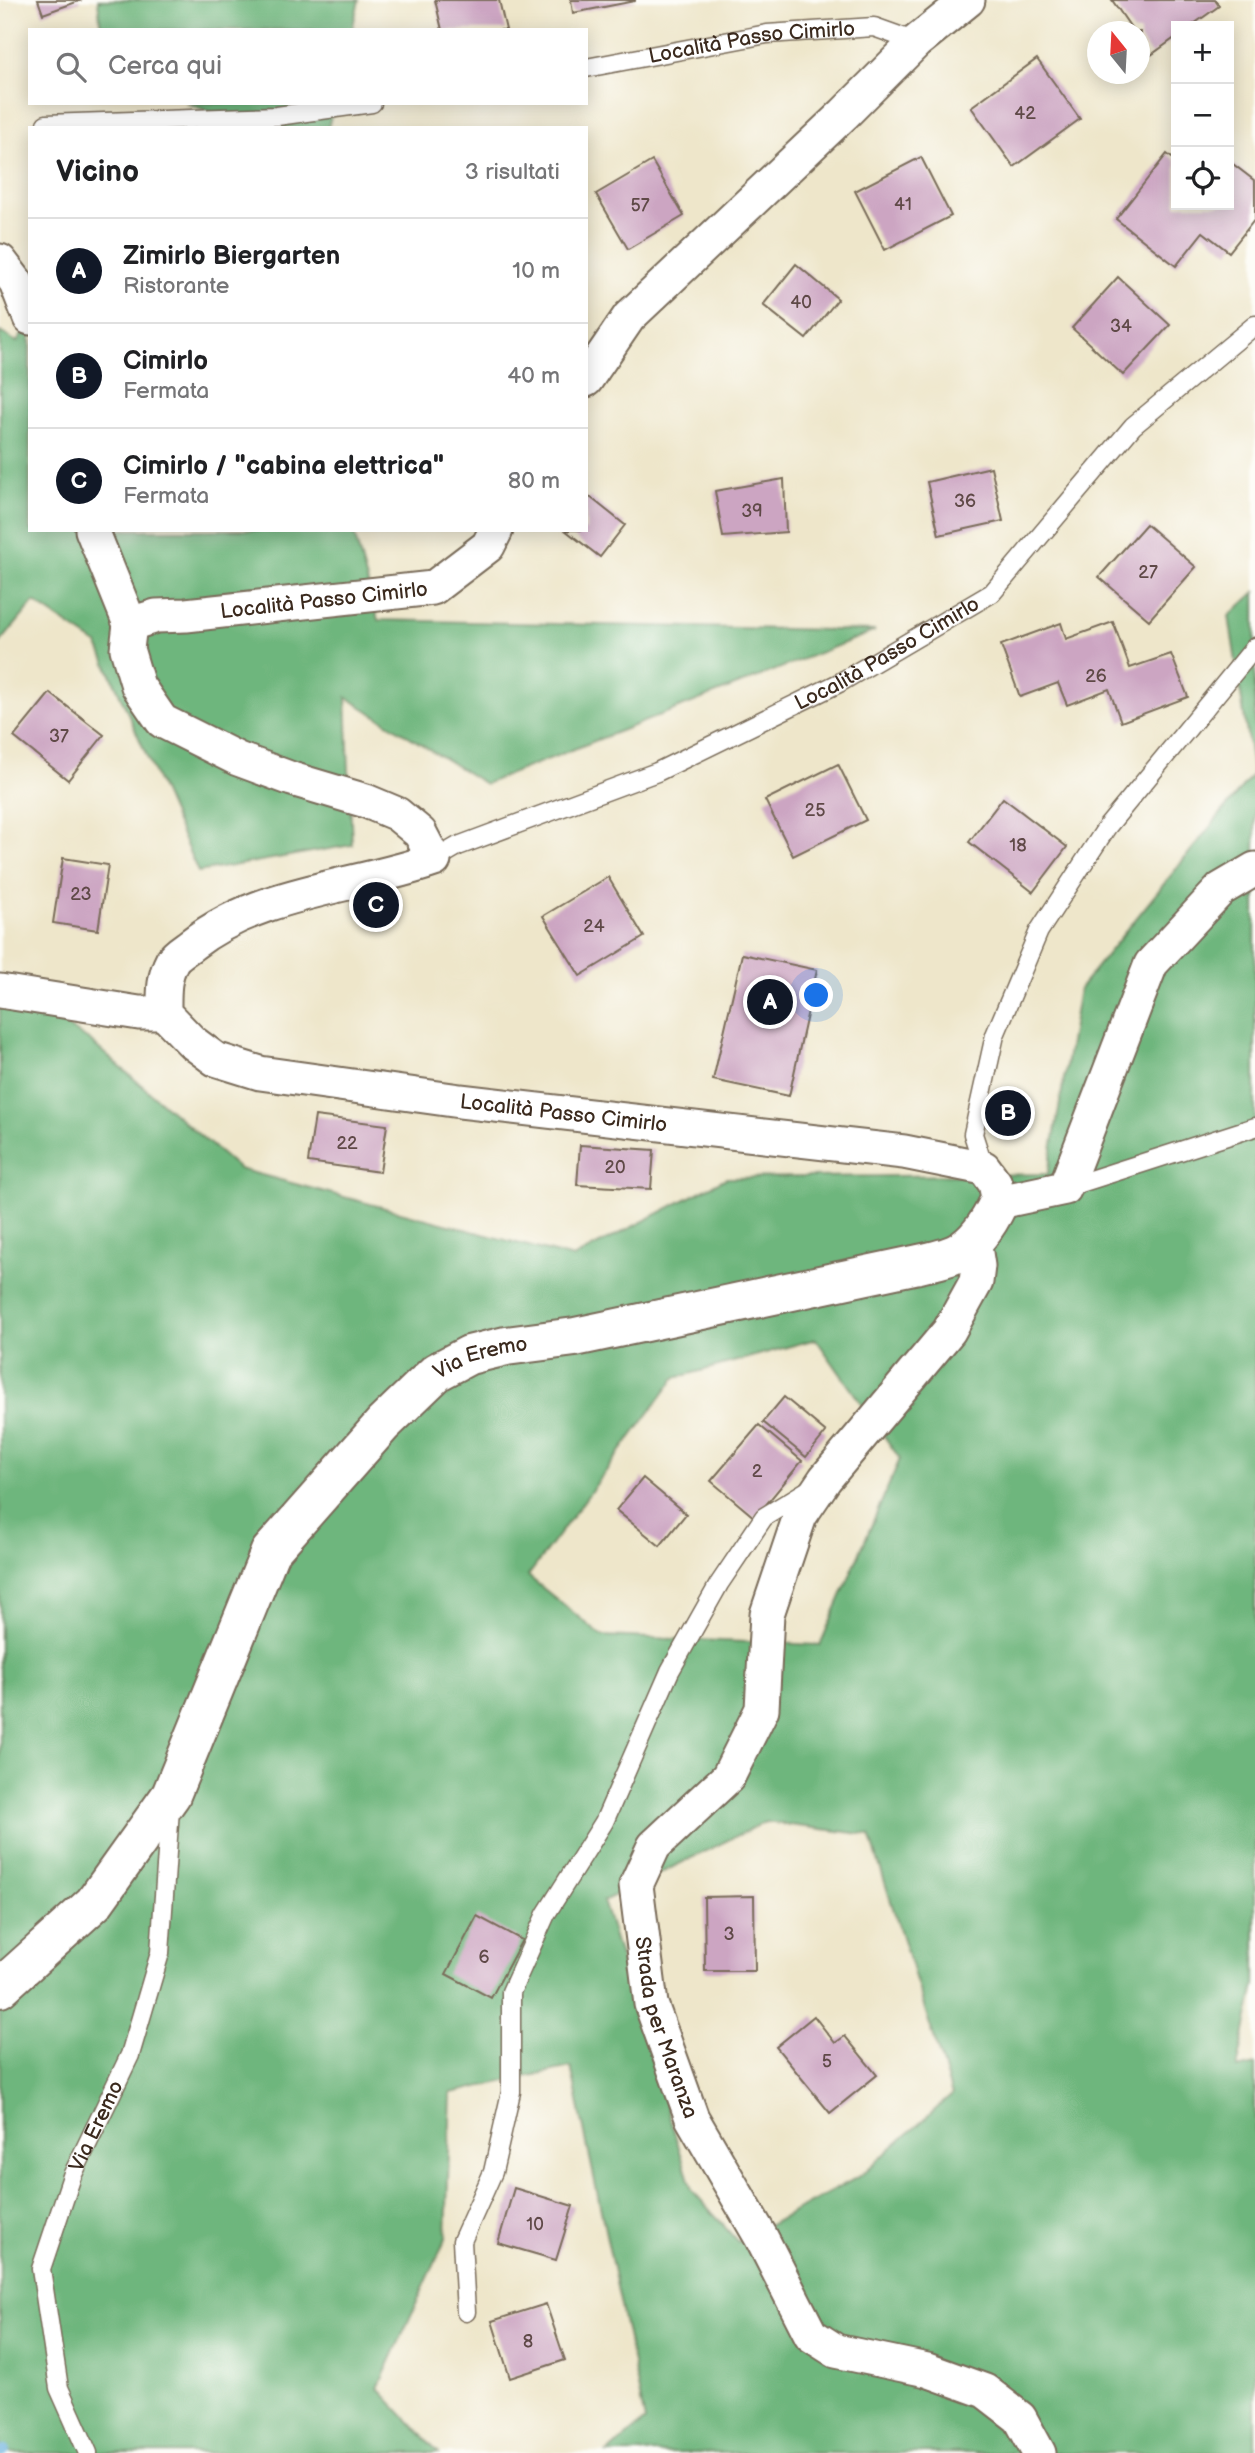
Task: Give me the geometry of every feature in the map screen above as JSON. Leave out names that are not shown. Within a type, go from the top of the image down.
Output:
[{"type":"street","points":[[588,377],[629,317],[844,114],[916,42],[968,0]]},
{"type":"street","points":[[0,261],[16,282],[28,313]]},
{"type":"street","points":[[93,532],[130,624],[127,649],[138,686],[162,721],[238,760],[366,801],[397,814],[420,833],[434,860]]},
{"type":"street","name":"Località Passo Cimirlo","points":[[130,624],[156,616],[433,588],[488,546],[495,532]]},
{"type":"street","name":"Località Passo Cimirlo","points":[[434,860],[396,874],[360,879],[293,896],[215,926],[174,958],[164,980],[164,1013],[192,1042],[215,1059],[260,1073],[460,1101],[904,1152],[991,1185],[1065,1188]]},
{"type":"street","points":[[1065,1188],[1151,964],[1221,890],[1255,869]]},
{"type":"street","points":[[0,991],[139,1013],[164,1013]]},
{"type":"street","name":"Via Eremo","points":[[0,1988],[93,1903],[171,1795],[270,1552],[383,1424],[437,1372],[469,1355],[506,1346],[575,1337],[914,1265],[958,1253],[974,1240],[990,1221],[991,1185]]},
{"type":"street","name":"Strada per Maranza","points":[[974,1240],[978,1266],[976,1282],[948,1331],[825,1479],[800,1516],[767,1614],[762,1709],[728,1777],[654,1846],[636,1885],[651,2004],[692,2118],[761,2237],[811,2335],[836,2351],[927,2370],[985,2390],[1020,2418],[1039,2453]]},
{"type":"lane","name":"Località Passo Cimirlo","points":[[588,68],[767,34],[874,27],[916,42]]},
{"type":"lane","points":[[46,124],[277,117],[358,105]]},
{"type":"lane","name":"Località Passo Cimirlo","points":[[434,860],[458,846],[657,772],[839,683],[992,593],[1133,426],[1255,325]]},
{"type":"lane","points":[[991,1185],[973,1134],[995,1035],[1038,931],[1107,827],[1255,647]]},
{"type":"lane","name":"Località Passo Cimirlo","points":[[1065,1188],[1255,1127]]},
{"type":"lane","name":"Strada per Maranza","points":[[466,2312],[462,2241],[492,2172],[511,2092],[511,1992],[546,1914],[604,1822],[670,1671],[719,1584],[764,1517],[825,1479]]},
{"type":"lane","name":"Via Eremo","points":[[88,2453],[60,2388],[41,2269],[72,2176],[130,2056],[160,1953],[171,1795]]},
{"type":"green space","points":[[98,0],[359,0],[352,28],[101,28]]},
{"type":"green space","points":[[192,105],[334,105],[328,126],[234,126],[239,122]]},
{"type":"green space","points":[[28,326],[28,532],[354,532],[378,620],[875,631],[485,784],[346,697],[352,845],[198,872],[98,645],[34,602],[0,643],[0,332],[17,342]]},
{"type":"green space","points":[[1255,592],[1255,1985],[1237,2069],[1255,2065],[1255,2453],[607,2453],[645,2421],[571,2067],[451,2093],[446,2238],[378,2388],[439,2453],[0,2453],[0,983],[90,1041],[239,1169],[573,1258],[726,1178],[1048,1174],[1079,989],[1253,774],[1229,616]],"holes":[[[816,1339],[900,1459],[820,1645],[602,1636],[528,1576],[675,1378]],[[765,1822],[870,1835],[952,2095],[860,2176],[738,2242],[692,2190],[603,1901]]]},
{"type":"building","points":[[38,0],[82,0],[43,14]]},
{"type":"building","points":[[435,0],[499,0],[506,28],[442,28]]},
{"type":"building","points":[[571,0],[635,0],[635,1],[573,13]]},
{"type":"building","points":[[1112,0],[1215,0],[1219,6],[1198,21],[1171,21],[1171,41],[1151,55],[1150,21],[1126,21]]},
{"type":"building","points":[[1037,59],[1080,119],[1014,167],[971,107]]},
{"type":"building","points":[[1167,154],[1171,157],[1171,210],[1234,210],[1234,165],[1255,181],[1255,219],[1229,252],[1203,232],[1176,266],[1116,219]]},
{"type":"building","points":[[921,157],[951,216],[885,250],[855,191]]},
{"type":"building","points":[[652,161],[684,216],[628,249],[596,194]]},
{"type":"building","points":[[796,264],[838,299],[806,339],[763,305]]},
{"type":"building","points":[[1118,277],[1170,325],[1123,375],[1072,328]]},
{"type":"building","points":[[991,467],[1003,521],[939,535],[927,482]]},
{"type":"building","points":[[784,479],[786,532],[723,537],[715,491]]},
{"type":"building","points":[[590,497],[625,525],[600,557],[568,532],[588,532]]},
{"type":"building","points":[[1146,524],[1196,567],[1149,620],[1099,577]]},
{"type":"building","points":[[1113,622],[1130,668],[1171,654],[1188,697],[1121,722],[1109,689],[1067,705],[1058,683],[1020,697],[1001,645],[1061,623],[1066,639]]},
{"type":"building","points":[[50,693],[104,735],[68,780],[14,737]]},
{"type":"building","points":[[838,764],[866,820],[793,856],[765,800]]},
{"type":"building","points":[[1003,798],[1067,847],[1033,892],[969,842]]},
{"type":"building","points":[[63,858],[108,865],[98,930],[53,923]]},
{"type":"building","points":[[608,877],[644,937],[580,976],[543,916]]},
{"type":"building","points":[[742,954],[817,970],[789,1096],[713,1080]]},
{"type":"building","points":[[315,1116],[387,1125],[380,1172],[308,1162]]},
{"type":"building","points":[[580,1145],[654,1150],[651,1189],[577,1185]]},
{"type":"building","points":[[784,1397],[826,1432],[806,1457],[763,1422]]},
{"type":"building","points":[[759,1425],[802,1461],[755,1518],[711,1481]]},
{"type":"building","points":[[643,1478],[686,1514],[660,1546],[616,1510]]},
{"type":"building","points":[[754,1896],[755,1971],[705,1971],[704,1897]]},
{"type":"building","points":[[477,1916],[522,1940],[491,1998],[446,1974]]},
{"type":"building","points":[[814,2016],[835,2043],[845,2036],[877,2075],[830,2113],[776,2047]]},
{"type":"building","points":[[514,2188],[573,2206],[556,2260],[498,2243]]},
{"type":"building","points":[[546,2304],[565,2360],[510,2378],[492,2321]]},
{"type":"waterway","points":[[0,2453],[4,2451]]},
{"type":"place","name":"Cimirlo / \"cabina elettrica\"","points":[[376,905]]},
{"type":"place","name":"Zimirlo Biergarten","points":[[770,1002]]},
{"type":"place","name":"Cimirlo","points":[[1008,1113]]}]
